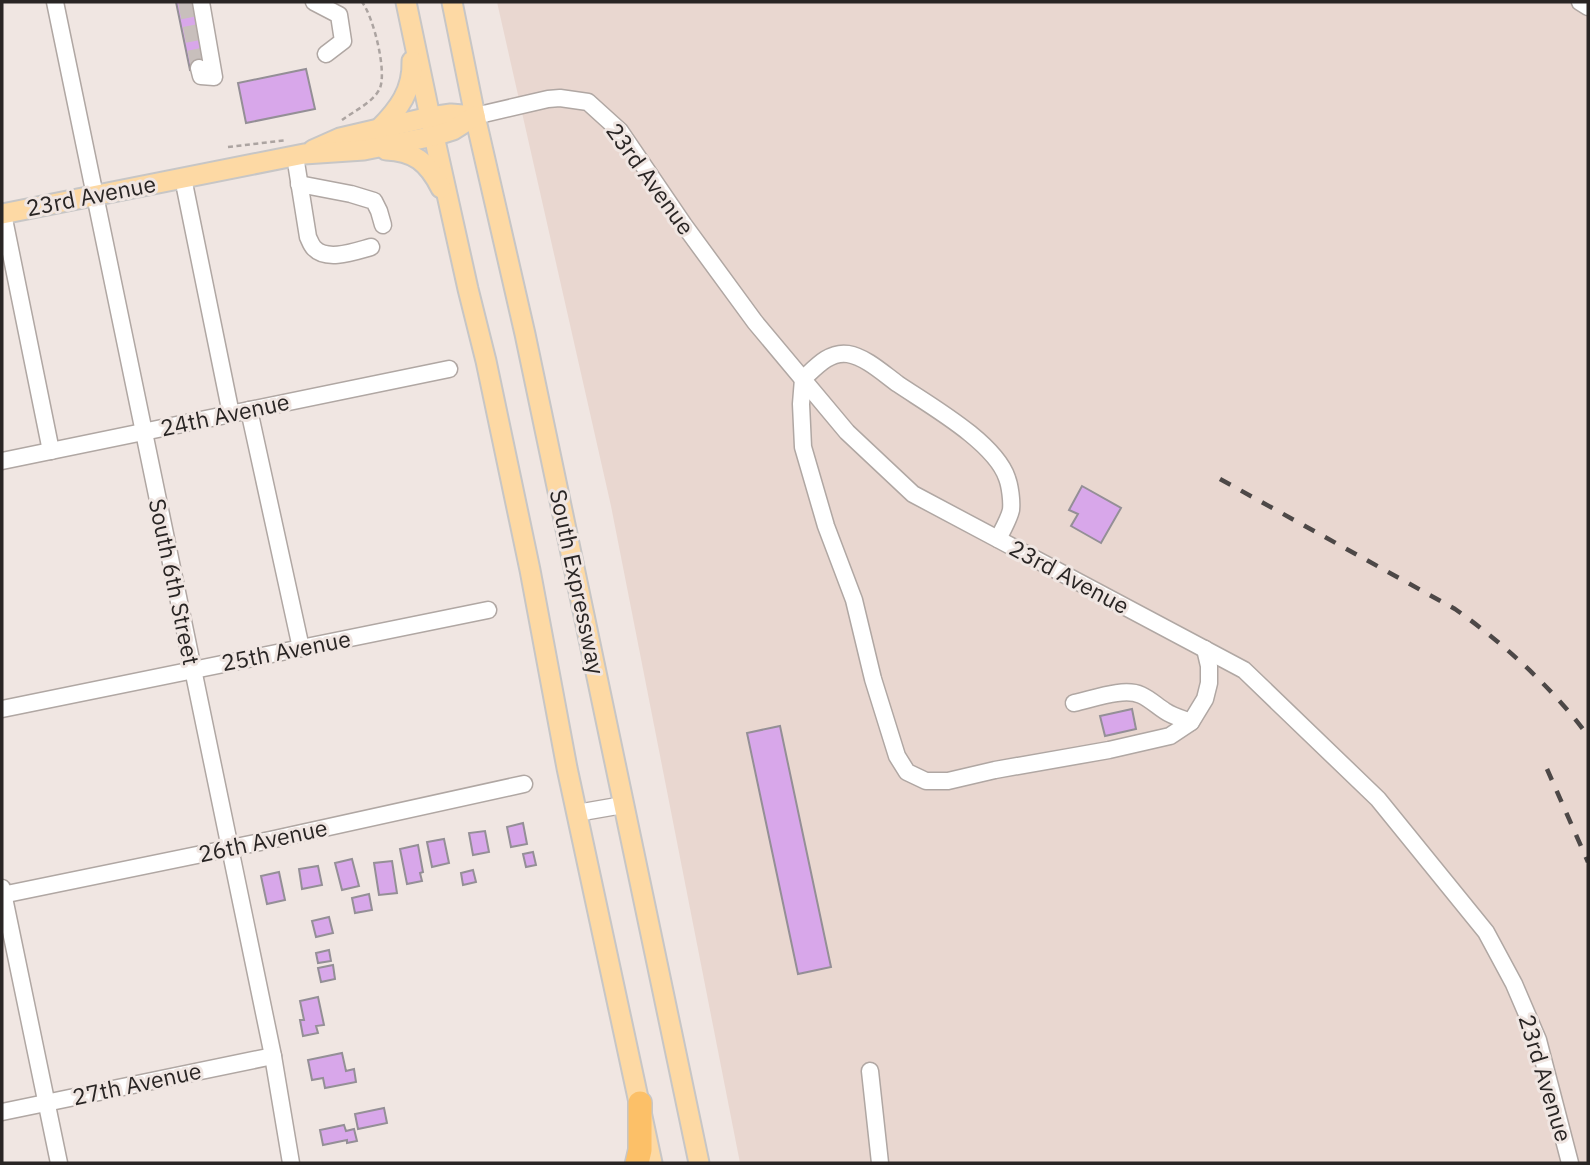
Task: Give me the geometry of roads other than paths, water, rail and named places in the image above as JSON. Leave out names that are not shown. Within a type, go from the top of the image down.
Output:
[{"type":"highway","points":[[637,1163],[640,1150],[640,1103]]},
{"type":"main road","name":"South Expressway","points":[[406,2],[486,361],[577,813],[652,1163]]},
{"type":"main road","name":"South Expressway","points":[[452,2],[525,334],[699,1163]]},
{"type":"main road","points":[[378,129],[394,114],[409,89],[413,71],[412,29]]},
{"type":"main road","name":"23rd Avenue","points":[[296,150],[364,150],[432,126],[451,114],[475,116]]},
{"type":"main road","name":"23rd Avenue","points":[[2,214],[183,178],[378,129],[432,126]]},
{"type":"main road","points":[[364,150],[403,152],[417,156],[436,179],[450,206]]},
{"type":"street","name":"South 6th Street","points":[[55,2],[273,1056],[291,1163]]},
{"type":"street","points":[[199,68],[201,76],[215,77],[201,2]]},
{"type":"street","points":[[314,2],[339,15],[344,41],[326,54]]},
{"type":"street","points":[[1580,2],[1588,7]]},
{"type":"street","name":"23rd Avenue","points":[[475,116],[548,99],[588,102],[620,131],[739,300],[803,379],[847,432],[913,494],[1244,670],[1378,799],[1486,932],[1514,984],[1538,1040],[1570,1163]]},
{"type":"street","points":[[296,150],[308,237],[314,248],[322,253],[335,255],[371,247]]},
{"type":"street","points":[[183,178],[231,414]]},
{"type":"street","points":[[299,184],[374,201],[383,225]]},
{"type":"street","points":[[2,214],[51,451]]},
{"type":"street","points":[[998,540],[1011,510],[1007,478],[1002,467],[985,448],[954,421],[869,364],[848,354],[835,355],[824,360],[803,379],[800,404],[803,447],[826,526],[854,600],[873,679],[897,756],[907,772],[926,781],[948,781],[1170,736],[1191,722],[1205,699],[1209,683],[1205,649]]},
{"type":"street","name":"24th Avenue","points":[[2,461],[449,369]]},
{"type":"street","points":[[249,410],[300,648]]},
{"type":"street","name":"25th Avenue","points":[[2,709],[488,610]]},
{"type":"street","points":[[1074,703],[1132,692],[1156,703],[1166,712],[1191,722]]},
{"type":"street","name":"26th Avenue","points":[[2,893],[229,849],[524,784]]},
{"type":"street","points":[[577,813],[623,804]]},
{"type":"street","points":[[2,893],[59,1163]]},
{"type":"street","name":"27th Avenue","points":[[2,1112],[273,1056]]},
{"type":"street","points":[[870,1071],[880,1163]]},
{"type":"tunnel","points":[[186,2],[199,68]]},
{"type":"railway","points":[[1220,479],[1455,609],[1526,667],[1588,736]]},
{"type":"railway","points":[[1547,769],[1588,862]]}]
